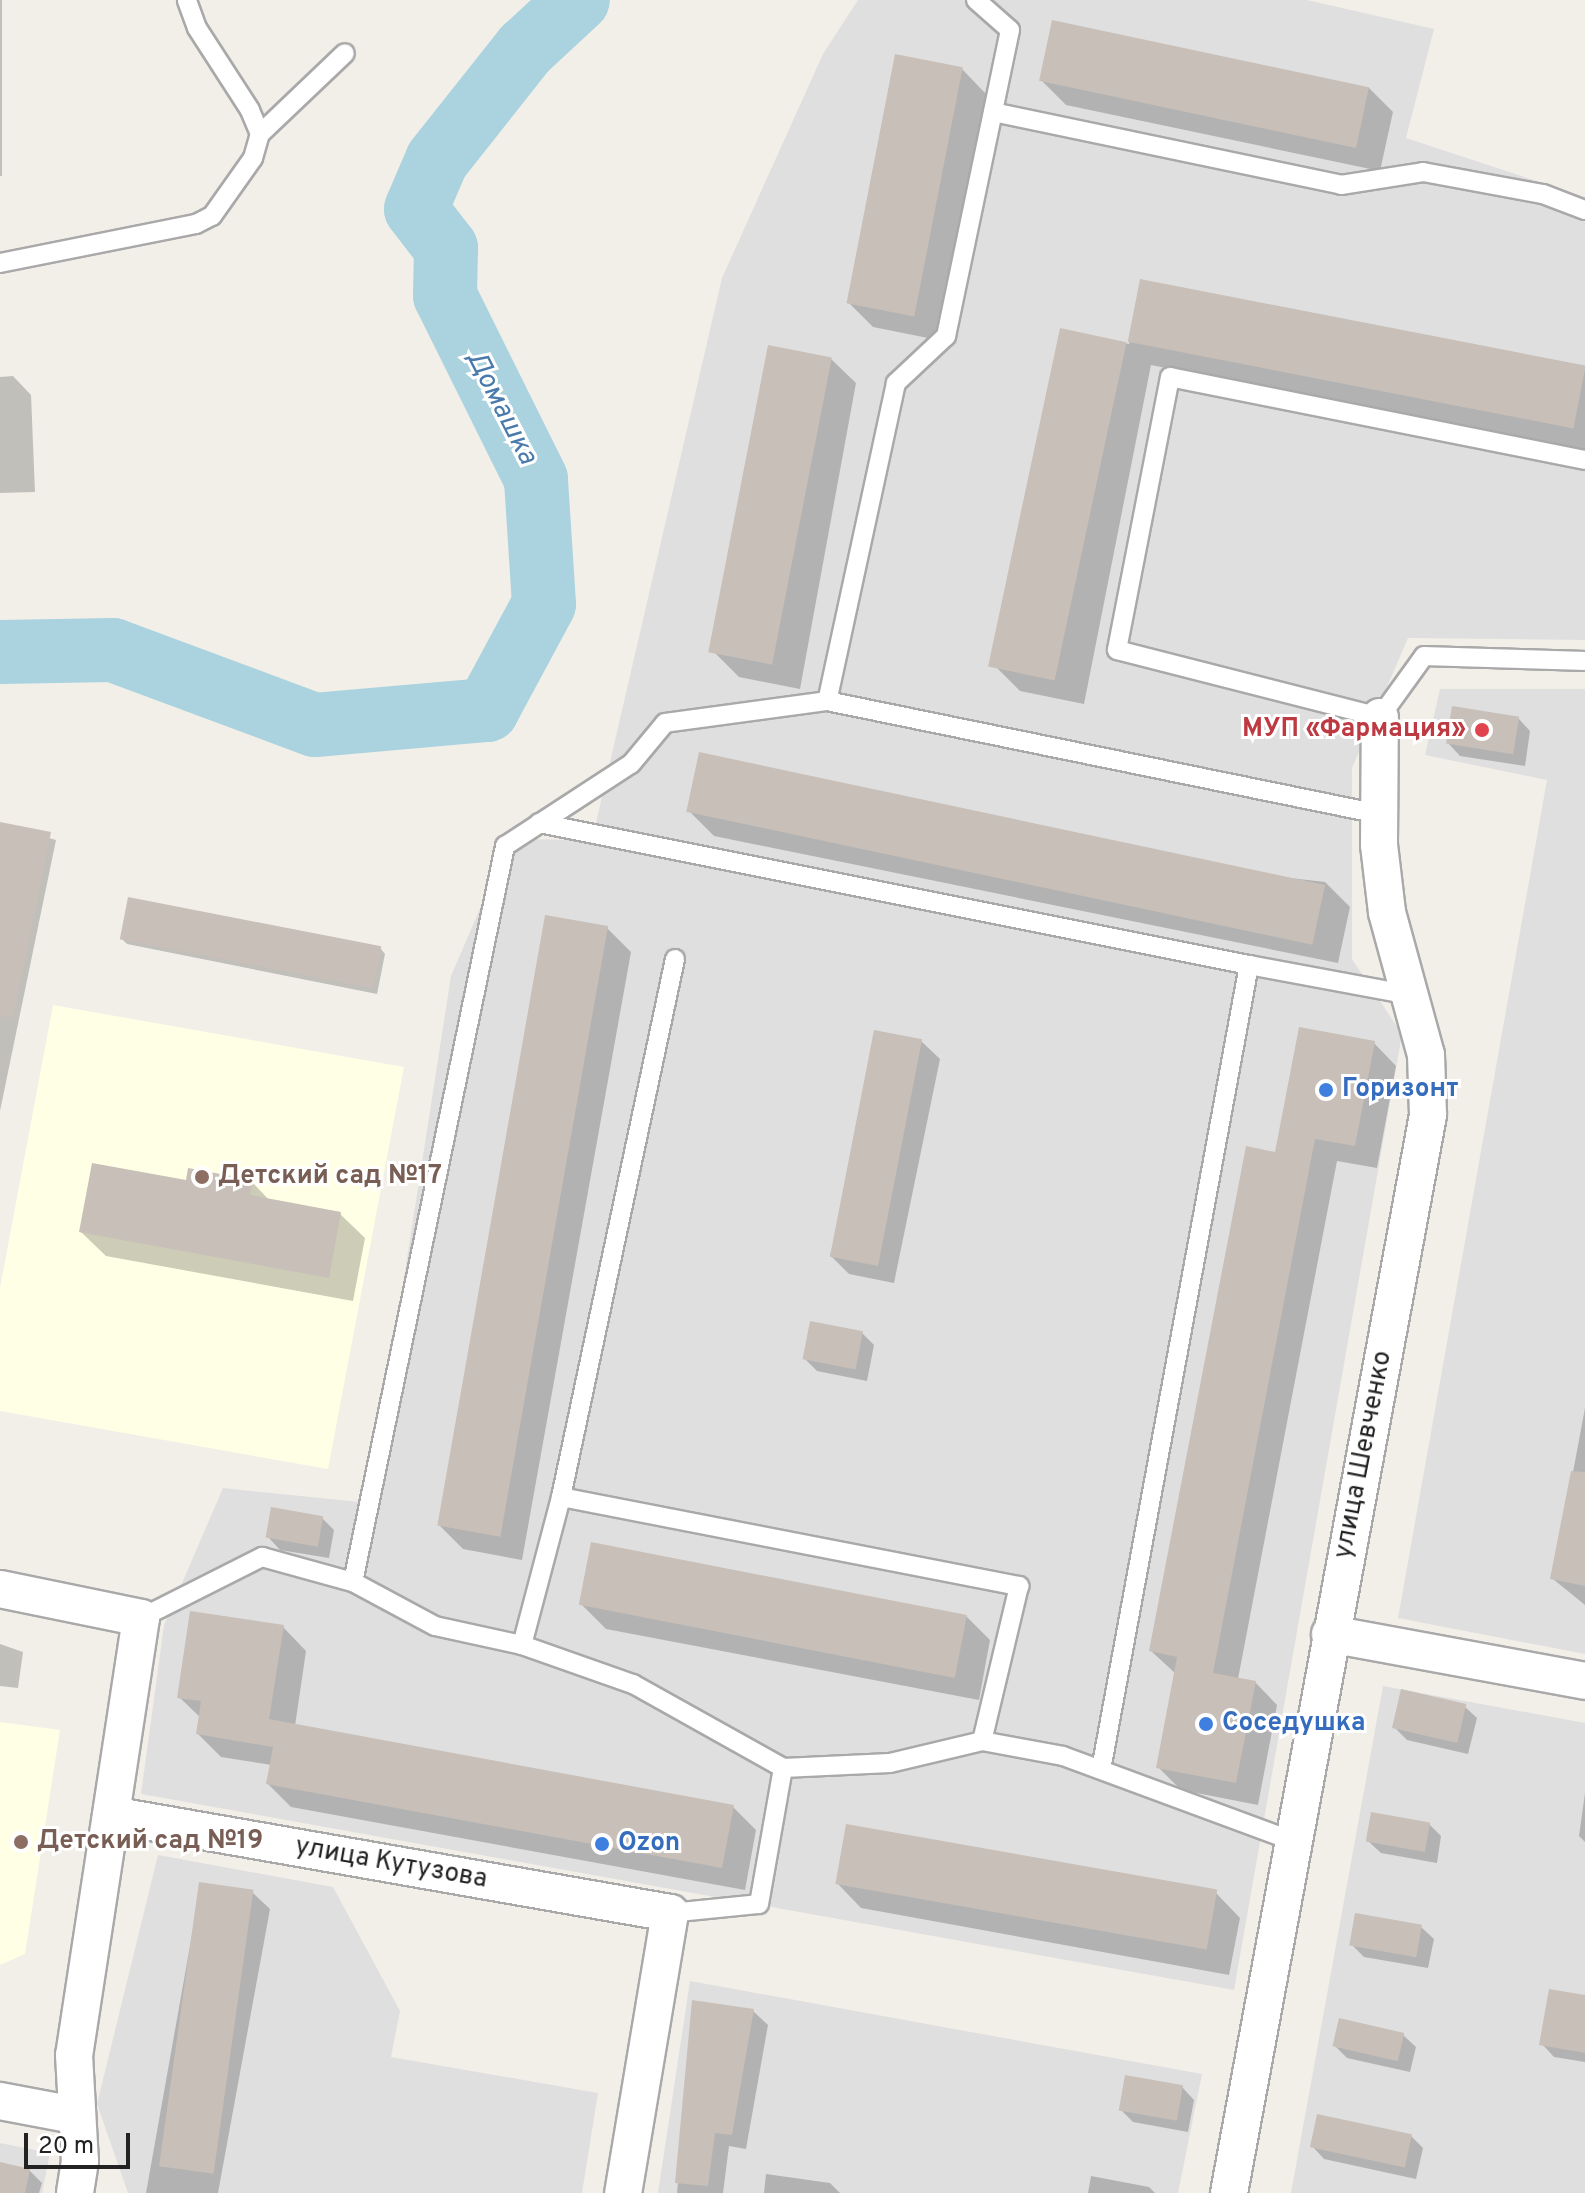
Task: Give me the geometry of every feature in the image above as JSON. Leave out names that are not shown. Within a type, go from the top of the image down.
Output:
[{"type":"street","name":"улица Шевченко","points":[[1229,2193],[1428,1115],[1426,1055],[1406,994],[1387,912],[1379,814],[1380,717]]},
{"type":"street","points":[[0,1589],[141,1618],[74,2055],[74,2115],[80,2161],[75,2193]]},
{"type":"street","points":[[1330,1634],[1585,1681]]},
{"type":"street","name":"улица Кутузова","points":[[111,1815],[670,1913]]},
{"type":"street","points":[[623,2193],[670,1913]]},
{"type":"street","points":[[0,2101],[74,2115]]},
{"type":"lane","points":[[187,0],[197,28],[260,134]]},
{"type":"lane","points":[[827,701],[896,383],[946,336],[1010,30],[976,0]]},
{"type":"lane","points":[[0,263],[196,224],[212,216],[253,158],[260,134],[345,53]]},
{"type":"lane","points":[[993,112],[1341,185],[1423,172],[1543,194],[1585,210]]},
{"type":"lane","points":[[1585,460],[1170,377],[1117,650],[1380,717],[1424,656],[1585,661]]},
{"type":"lane","points":[[353,1582],[505,846],[631,764],[665,723],[827,701],[1379,814]]},
{"type":"lane","points":[[539,823],[1406,994]]},
{"type":"lane","points":[[522,1645],[561,1497],[675,959]]},
{"type":"lane","points":[[1101,1770],[1249,965]]},
{"type":"lane","points":[[561,1497],[1019,1586],[982,1741]]},
{"type":"lane","points":[[141,1618],[262,1557],[353,1582],[435,1626],[522,1645],[633,1684],[783,1768],[890,1763],[982,1741],[1063,1756],[1293,1841]]},
{"type":"lane","points":[[670,1913],[759,1904],[783,1768]]},
{"type":"shaded area","points":[[858,0],[1307,0],[1434,29],[1406,138],[1585,197],[1585,640],[1408,638],[1352,768],[1352,959],[1402,1034],[1234,1990],[141,1794],[164,1625],[223,1488],[369,1503],[451,976],[510,839],[592,840],[722,278],[823,54]]},
{"type":"shaded area","points":[[1440,689],[1585,689],[1585,1654],[1398,1618],[1547,780],[1425,755]]},
{"type":"shaded area","name":"Детский сад №17","points":[[53,1005],[404,1067],[328,1469],[0,1411],[0,1288]]},
{"type":"shaded area","points":[[1383,1686],[1585,1723],[1585,2193],[1291,2193]]},
{"type":"shaded area","name":"Детский сад №19","points":[[0,1722],[60,1730],[25,1954],[0,1965]]},
{"type":"shaded area","points":[[158,1855],[333,1887],[400,2011],[391,2057],[598,2093],[582,2193],[128,2193],[97,2104]]},
{"type":"shaded area","points":[[690,1981],[1202,2074],[1178,2193],[658,2193]]},
{"type":"shaded area","points":[[0,2143],[50,2153],[42,2193],[0,2193]]},
{"type":"building","points":[[1052,20],[1369,87],[1356,148],[1039,81]]},
{"type":"building","points":[[895,54],[963,67],[914,316],[847,303]]},
{"type":"building","points":[[1140,279],[1585,365],[1573,428],[1128,342]]},
{"type":"building","points":[[1060,328],[1127,342],[1055,681],[988,666]]},
{"type":"building","points":[[768,345],[832,357],[772,665],[708,652]]},
{"type":"building","name":"МУП «Фармация»","points":[[1452,706],[1519,717],[1513,754],[1446,744]]},
{"type":"building","points":[[699,752],[1325,885],[1312,945],[686,812]]},
{"type":"building","points":[[0,822],[51,832],[13,1018],[0,1016]]},
{"type":"building","points":[[128,897],[381,946],[373,988],[120,939]]},
{"type":"building","points":[[545,915],[608,926],[500,1537],[437,1526]]},
{"type":"building","points":[[1299,1027],[1375,1041],[1355,1146],[1315,1139],[1213,1673],[1256,1681],[1236,1783],[1156,1768],[1177,1657],[1149,1651],[1246,1146],[1275,1152]]},
{"type":"building","points":[[874,1030],[922,1039],[878,1266],[830,1257]]},
{"type":"building","points":[[92,1163],[186,1180],[188,1168],[253,1180],[250,1195],[341,1212],[329,1278],[79,1232]]},
{"type":"building","points":[[810,1321],[863,1331],[856,1370],[803,1359]]},
{"type":"building","points":[[1571,1471],[1585,1472],[1585,1586],[1550,1579]]},
{"type":"building","points":[[271,1507],[323,1516],[318,1547],[266,1538]]},
{"type":"building","points":[[591,1542],[967,1615],[955,1678],[579,1605]]},
{"type":"building","points":[[190,1611],[284,1625],[269,1719],[734,1805],[722,1868],[266,1784],[273,1747],[196,1734],[201,1701],[177,1698]]},
{"type":"building","points":[[1401,1689],[1466,1704],[1457,1743],[1392,1728]]},
{"type":"building","points":[[1371,1812],[1430,1822],[1425,1852],[1366,1842]]},
{"type":"building","points":[[846,1824],[1217,1889],[1207,1950],[835,1884]]},
{"type":"building","points":[[199,1882],[253,1890],[214,2174],[159,2166]]},
{"type":"building","points":[[1355,1913],[1422,1925],[1416,1957],[1349,1945]]},
{"type":"building","points":[[1549,1989],[1585,1995],[1585,2053],[1539,2045]]},
{"type":"building","points":[[692,2000],[754,2009],[732,2135],[715,2133],[708,2186],[675,2183]]},
{"type":"building","points":[[1339,2018],[1404,2033],[1398,2061],[1332,2046]]},
{"type":"building","points":[[1125,2075],[1183,2085],[1177,2121],[1119,2110]]},
{"type":"building","points":[[1317,2114],[1412,2134],[1405,2167],[1310,2147]]},
{"type":"building","points":[[0,2162],[30,2169],[25,2193],[0,2193]]},
{"type":"waterway","name":"Домашка","points":[[0,652],[113,650],[315,725],[487,710],[544,604],[536,479],[445,296],[446,248],[416,209],[437,160],[525,49],[578,0]]},
{"type":"place","name":"МУП «Фармация»","points":[[1482,730]]},
{"type":"place","name":"Горизонт","points":[[1326,1090]]},
{"type":"place","name":"Детский сад №17","points":[[202,1177]]},
{"type":"place","name":"Соседушка","points":[[1206,1724]]},
{"type":"place","name":"Детский сад №19","points":[[21,1842]]},
{"type":"place","name":"Ozon","points":[[602,1844]]}]
